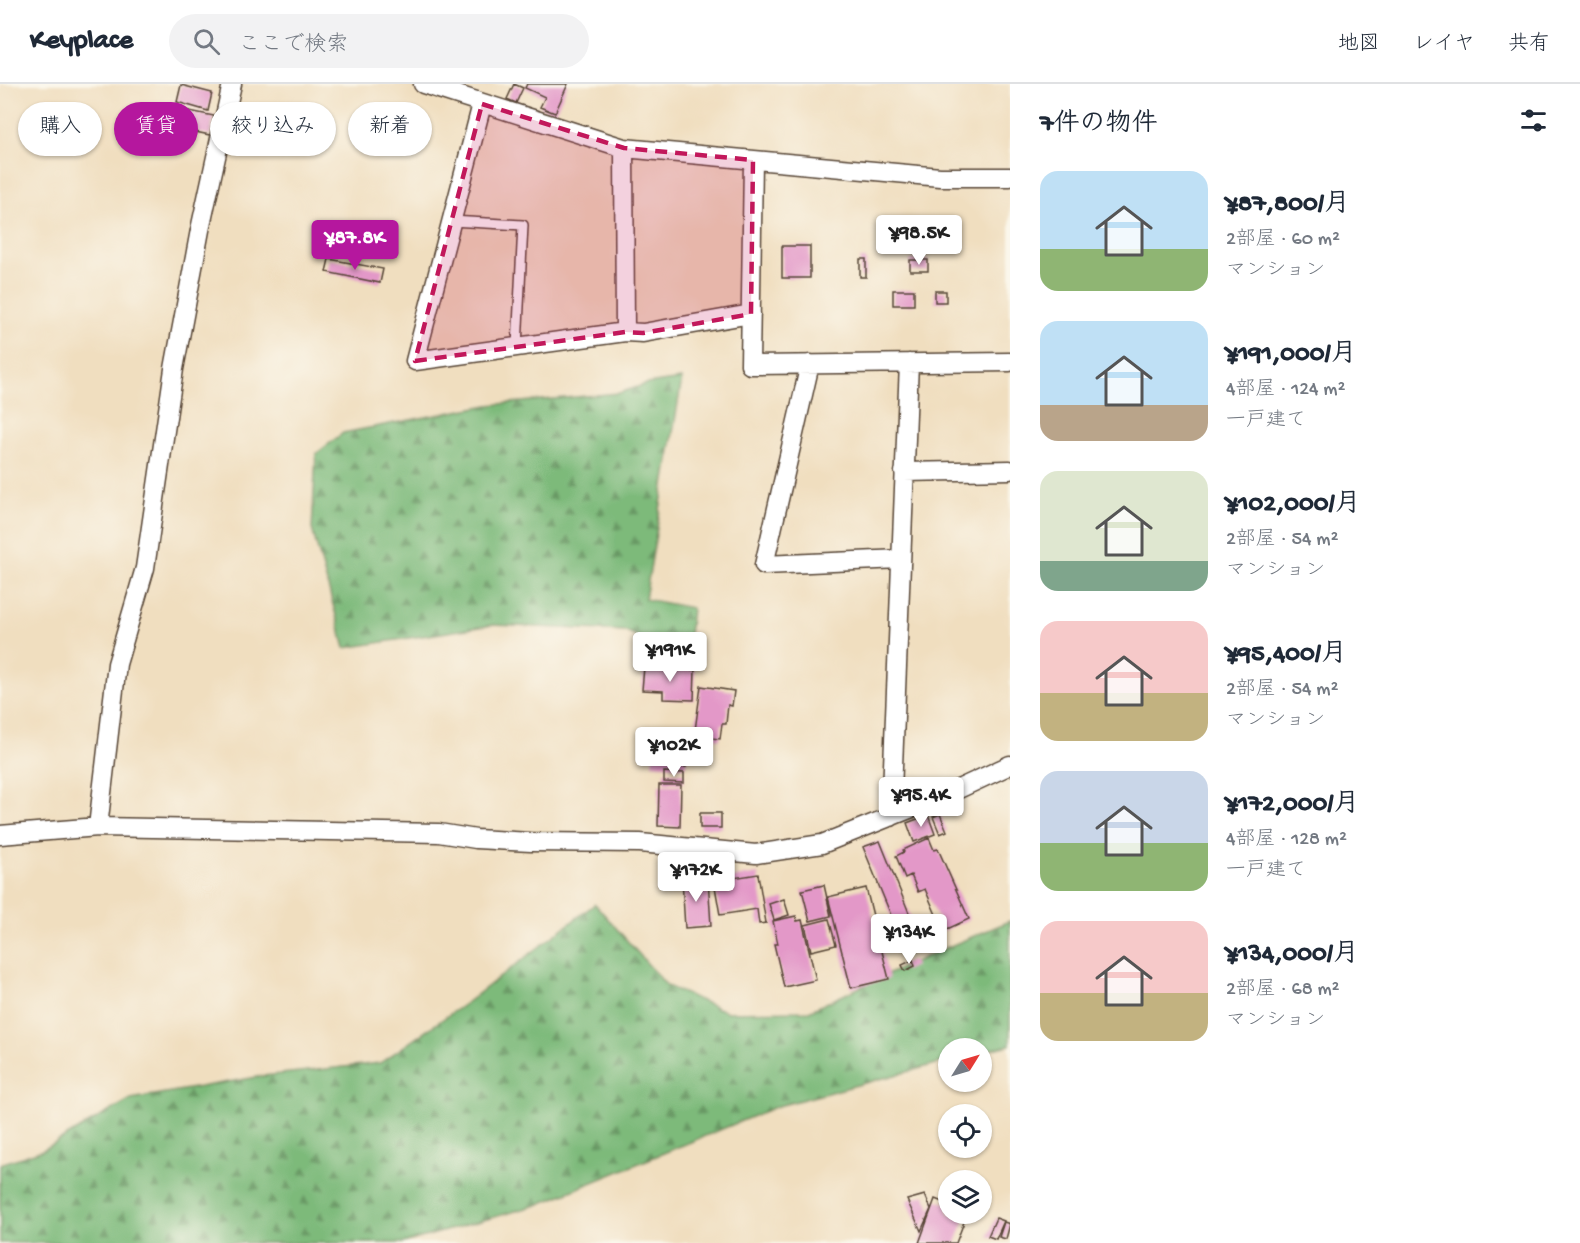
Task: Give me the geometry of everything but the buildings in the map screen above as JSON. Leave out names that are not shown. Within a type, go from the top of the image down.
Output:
[{"type":"street","points":[[98,828],[117,664],[145,568],[174,369],[200,230],[232,84]]},
{"type":"street","points":[[423,84],[624,148],[940,177],[1010,177]]},
{"type":"street","points":[[482,104],[415,362],[625,332],[643,333],[751,314]]},
{"type":"street","points":[[624,148],[625,332]]},
{"type":"street","points":[[753,160],[750,364],[1010,362]]},
{"type":"street","points":[[891,817],[909,363]]},
{"type":"street","points":[[810,364],[764,565],[901,559]]},
{"type":"street","points":[[904,472],[1010,470]]},
{"type":"street","points":[[0,835],[98,828],[439,833],[476,839],[640,843],[756,854],[822,844],[951,792],[1010,765]]},
{"type":"lane","points":[[451,221],[523,225],[517,347]]},
{"type":"highlighted area","points":[[482,104],[624,148],[753,160],[751,314],[643,333],[625,332],[415,361]]},
{"type":"green space","points":[[682,379],[645,599],[692,608],[686,661],[626,631],[493,625],[345,648],[312,529],[316,454],[343,433],[488,405],[619,393],[647,384]]},
{"type":"green space","points":[[595,904],[667,986],[727,1012],[809,1011],[936,952],[1010,921],[1010,1045],[992,1049],[992,1038],[938,1038],[938,1064],[778,1106],[537,1205],[403,1243],[0,1243],[0,1164],[43,1150],[131,1099],[263,1076],[380,1063],[470,1000]]}]
